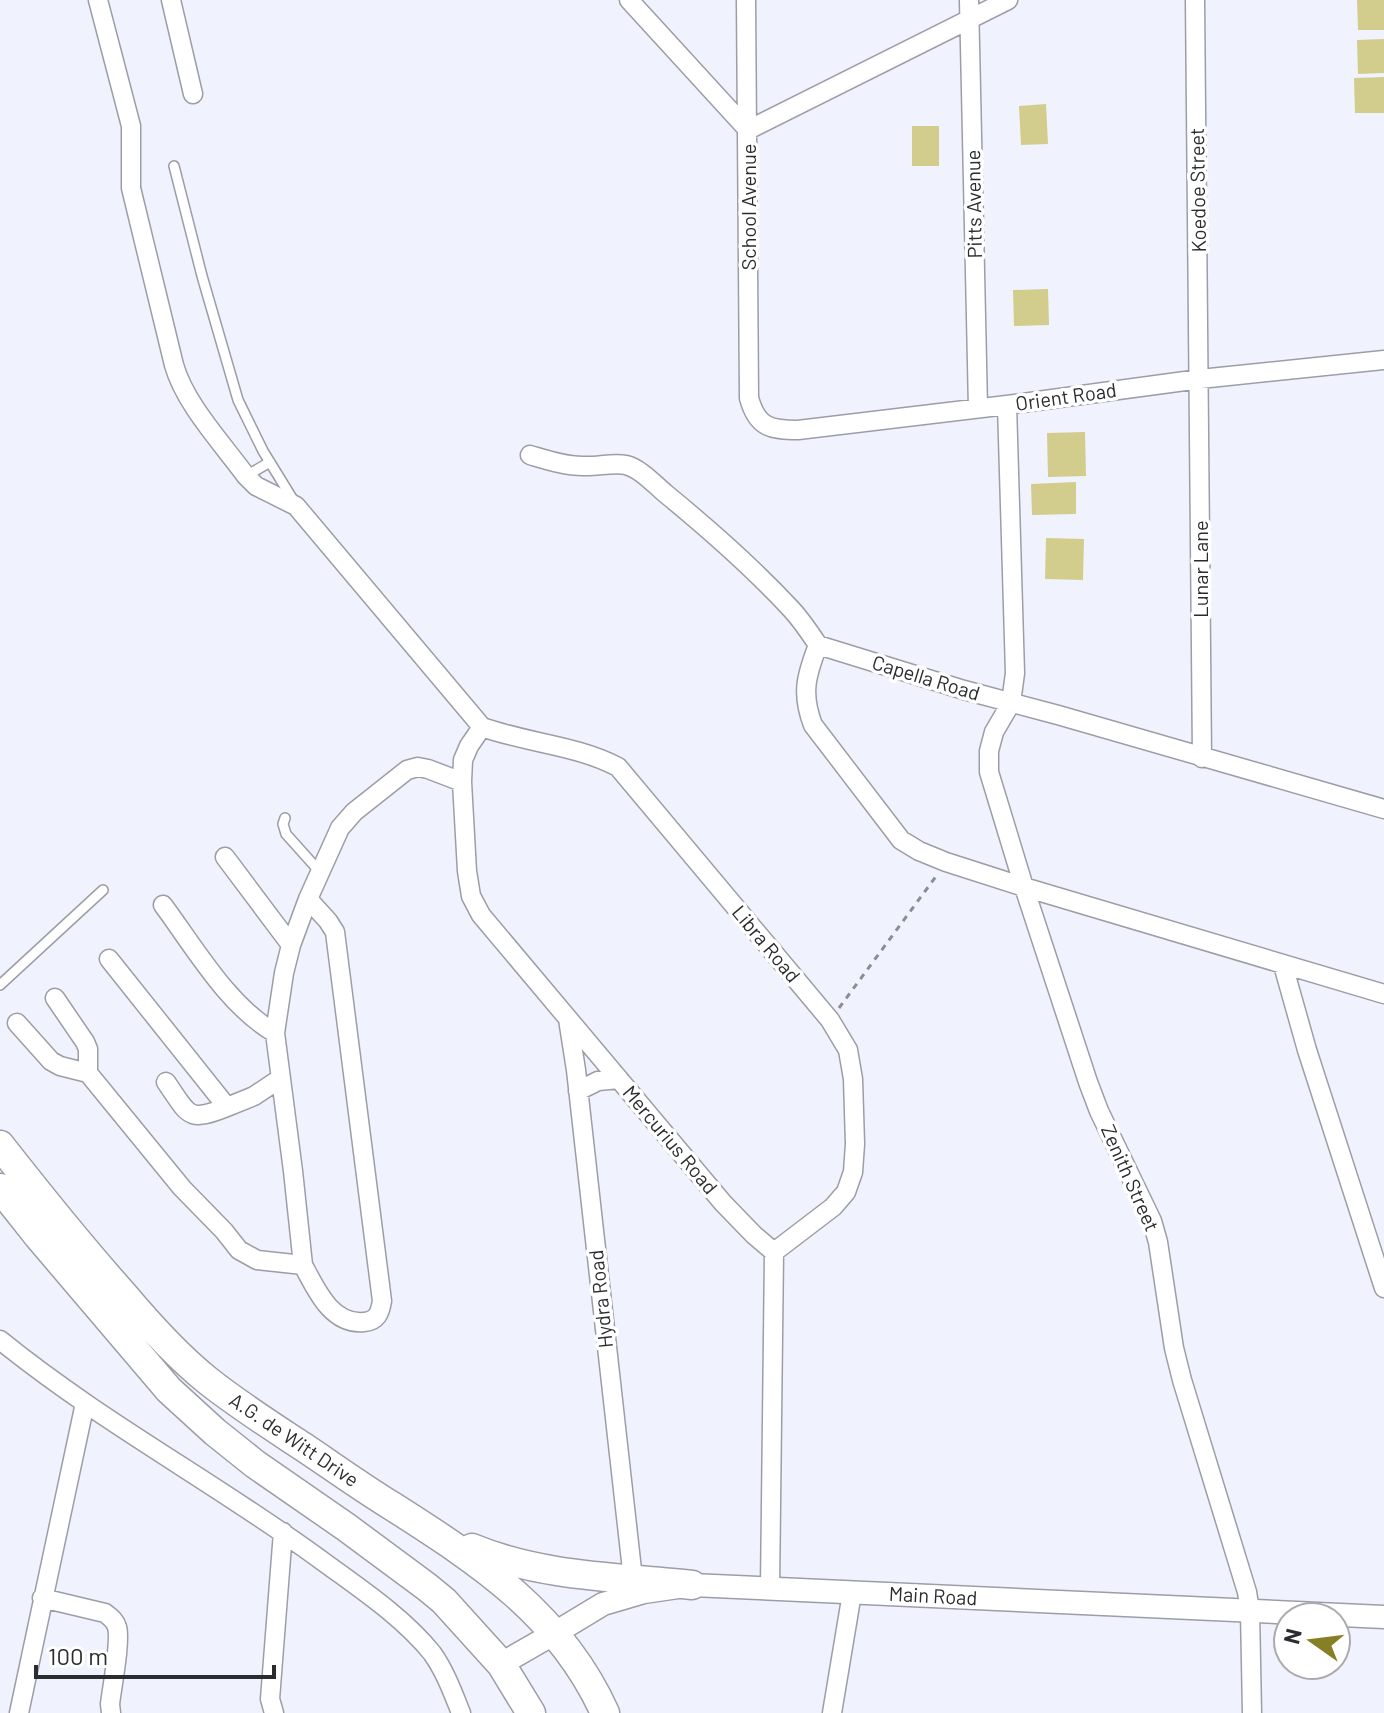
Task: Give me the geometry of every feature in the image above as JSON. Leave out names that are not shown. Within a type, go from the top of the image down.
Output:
[{"type":"main road","name":"A.G. de Witt Drive","points":[[0,1145],[48,1227],[89,1277],[169,1390],[255,1464],[444,1601],[501,1664],[531,1713]]},
{"type":"main road","name":"A.G. de Witt Drive","points":[[0,1188],[48,1227]]},
{"type":"main road","name":"A.G. de Witt Drive","points":[[89,1277],[207,1380],[437,1534],[526,1602],[555,1633],[592,1685],[605,1713]]},
{"type":"main road","points":[[437,1534],[533,1568],[692,1585]]},
{"type":"street","points":[[98,0],[131,126],[131,188],[178,378],[185,394],[246,476],[256,486],[296,506],[482,727]]},
{"type":"street","points":[[171,0],[193,94]]},
{"type":"street","points":[[629,0],[748,130],[1008,0]]},
{"type":"street","name":"School Avenue","points":[[746,0],[749,398],[753,414]]},
{"type":"street","name":"Pitts Avenue","points":[[969,0],[978,408]]},
{"type":"street","name":"Koedoe Street","points":[[1195,0],[1200,379]]},
{"type":"street","name":"Orient Road","points":[[753,414],[763,424],[779,430],[798,430],[1200,379],[1384,360]]},
{"type":"street","name":"Lunar Lane","points":[[1200,379],[1202,758]]},
{"type":"street","points":[[1007,405],[1015,627],[1015,673],[1011,703]]},
{"type":"street","points":[[530,455],[568,465],[628,465],[688,512],[771,588],[794,612],[818,645],[808,672],[805,694],[813,725],[901,840],[946,862],[1024,887],[1384,994]]},
{"type":"street","name":"Capella Road","points":[[818,645],[964,690],[1384,809]]},
{"type":"street","name":"Zenith Street","points":[[1011,703],[994,732],[989,751],[989,772],[1088,1082],[1152,1221],[1158,1242],[1182,1380],[1247,1592],[1252,1713]]},
{"type":"street","name":"Mercurius Road","points":[[482,727],[463,760],[462,782],[467,871],[471,896],[481,915],[723,1203],[774,1252]]},
{"type":"street","name":"Libra Road","points":[[482,727],[510,737],[584,752],[618,767],[830,1020],[848,1050],[853,1079],[855,1144],[853,1172],[846,1192],[833,1207],[774,1252]]},
{"type":"street","points":[[308,899],[335,932],[382,1301],[380,1314],[371,1321],[356,1323],[329,1309],[303,1265],[275,1033],[284,973],[308,899],[340,828],[354,812],[407,770],[418,767],[428,769],[462,782]]},
{"type":"street","points":[[225,857],[291,945]]},
{"type":"street","points":[[163,905],[238,1004],[259,1024],[275,1033]]},
{"type":"street","points":[[109,959],[227,1107]]},
{"type":"street","points":[[1283,965],[1307,1050],[1384,1288]]},
{"type":"street","points":[[55,998],[85,1042],[88,1073]]},
{"type":"street","name":"Hydra Road","points":[[568,1019],[633,1579]]},
{"type":"street","points":[[17,1023],[51,1061],[88,1073],[182,1188],[239,1250],[257,1260],[303,1265]]},
{"type":"street","points":[[166,1082],[186,1111],[194,1116],[205,1115],[254,1096],[281,1078]]},
{"type":"street","points":[[578,1091],[598,1081],[619,1079]]},
{"type":"street","points":[[770,1588],[774,1252]]},
{"type":"street","points":[[0,1340],[85,1403],[283,1532],[356,1585],[419,1639],[434,1657],[461,1713]]},
{"type":"street","points":[[19,1713],[85,1403]]},
{"type":"street","points":[[274,1713],[270,1699],[283,1532]]},
{"type":"street","name":"Main Road","points":[[501,1664],[603,1604],[644,1592],[692,1585],[1384,1617]]},
{"type":"street","points":[[832,1713],[852,1593]]},
{"type":"street","points":[[42,1598],[105,1613],[113,1618],[117,1639],[111,1713]]},
{"type":"lane","points":[[174,166],[238,400],[296,506]]},
{"type":"lane","points":[[246,476],[270,462]]},
{"type":"lane","points":[[285,818],[286,834],[321,873]]},
{"type":"lane","points":[[0,985],[103,890]]},
{"type":"path","points":[[830,1020],[946,862]]},
{"type":"building","points":[[1357,0],[1384,0],[1384,30],[1358,30]]},
{"type":"building","points":[[1384,39],[1384,73],[1358,74],[1357,40]]},
{"type":"building","points":[[1384,77],[1384,113],[1355,113],[1354,78]]},
{"type":"building","points":[[1046,104],[1048,144],[1021,145],[1019,106]]},
{"type":"building","points":[[912,126],[939,126],[939,166],[912,166]]},
{"type":"building","points":[[1048,289],[1049,325],[1014,326],[1013,290]]},
{"type":"building","points":[[1085,432],[1086,476],[1048,477],[1047,433]]},
{"type":"building","points":[[1076,482],[1076,514],[1032,515],[1031,484]]},
{"type":"building","points":[[1046,538],[1084,539],[1083,580],[1045,579]]}]
